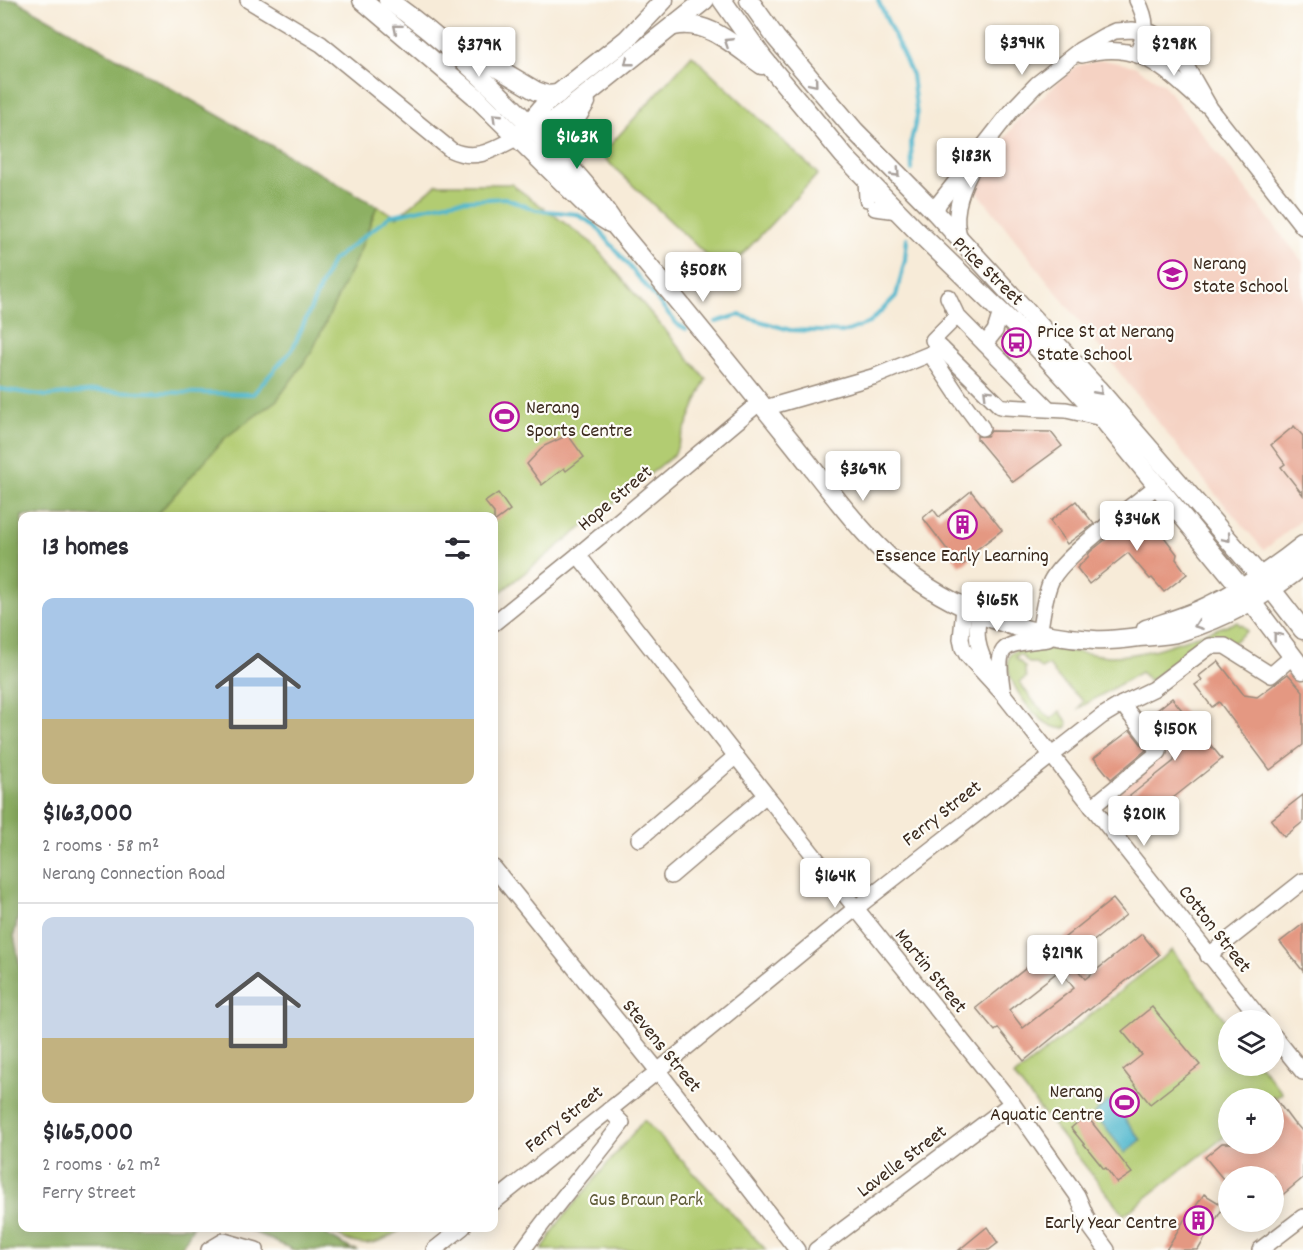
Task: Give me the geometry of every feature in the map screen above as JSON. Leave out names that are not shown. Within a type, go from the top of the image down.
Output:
[{"type":"main road","points":[[362,0],[466,88],[527,130],[560,157],[603,205],[617,228],[864,532],[916,579],[972,611],[1039,636],[1097,640],[1179,632],[1266,583],[1303,566]]},
{"type":"main road","points":[[388,0],[536,91],[546,95],[558,94]]},
{"type":"main road","points":[[527,130],[558,94],[627,39],[664,0]]},
{"type":"main road","points":[[527,130],[556,119],[705,0]]},
{"type":"main road","points":[[722,0],[776,74]]},
{"type":"main road","name":"Price Street","points":[[749,0],[776,38],[855,131],[935,212],[1097,388],[1266,583],[1303,630]]},
{"type":"main road","points":[[410,15],[479,73],[594,213],[617,228]]},
{"type":"main road","points":[[674,26],[686,23],[697,24],[710,30],[776,74]]},
{"type":"main road","name":"Price Street","points":[[776,74],[844,156],[1001,312],[1102,418],[1247,595],[1298,663]]},
{"type":"main road","points":[[560,157],[566,132],[598,86]]},
{"type":"main road","points":[[935,212],[933,226],[935,233],[971,283]]},
{"type":"main road","points":[[1266,583],[1303,545]]},
{"type":"street","points":[[248,0],[321,44],[451,150],[459,154],[476,156],[527,130]]},
{"type":"street","points":[[1137,0],[1146,21],[1145,32],[1137,54]]},
{"type":"street","points":[[935,212],[939,203],[1011,111],[1037,84],[1104,36],[1124,30],[1145,32],[1165,40],[1195,80],[1210,108],[1303,226]]},
{"type":"street","points":[[1058,68],[1082,54],[1098,50],[1114,49],[1137,54],[1160,67],[1210,108]]},
{"type":"street","points":[[961,240],[957,229],[957,214],[967,179],[980,152]]},
{"type":"street","points":[[866,178],[871,203],[898,211]]},
{"type":"street","points":[[948,297],[957,316],[1048,408]]},
{"type":"street","points":[[985,344],[995,331],[1001,312]]},
{"type":"street","points":[[957,316],[933,340],[959,397],[982,428]]},
{"type":"street","points":[[762,405],[871,378],[937,352]]},
{"type":"street","points":[[937,352],[1001,407],[1048,408],[1102,418]]},
{"type":"street","name":"Hope Street","points":[[498,620],[762,405]]},
{"type":"street","points":[[1003,694],[999,663],[1002,652],[1015,642],[1039,636],[1048,590],[1054,576],[1082,547],[1158,485]]},
{"type":"street","name":"Martin Street","points":[[578,555],[1012,1103],[1077,1195],[1090,1228],[1103,1249]]},
{"type":"street","name":"Cotton Street","points":[[972,611],[961,639],[967,655],[1003,694],[1253,1010]]},
{"type":"street","name":"Ferry Street","points":[[498,1199],[856,908],[1051,755],[1122,704],[1153,689],[1209,646],[1221,645],[1271,675],[1298,663]]},
{"type":"street","points":[[1092,807],[1159,752],[1122,704]]},
{"type":"street","points":[[639,839],[736,756]]},
{"type":"street","points":[[671,876],[766,795]]},
{"type":"street","name":"Stevens Street","points":[[498,873],[658,1071],[797,1250]]},
{"type":"street","points":[[1208,956],[1303,880]]},
{"type":"street","points":[[1284,1048],[1303,1072]]},
{"type":"street","name":"Lavelle Street","points":[[816,1250],[1012,1103]]},
{"type":"street","points":[[523,1250],[547,1216],[622,1123],[609,1110]]},
{"type":"street","points":[[1260,1250],[1303,1217]]},
{"type":"street","points":[[434,1250],[454,1232]]},
{"type":"street","points":[[209,1250],[224,1241],[256,1250]]},
{"type":"shaded area","name":"Nerang State School","points":[[1103,60],[1134,66],[1163,84],[1303,262],[1303,518],[1264,550],[1210,488],[977,191],[982,173],[1019,118],[1076,66]]},
{"type":"shaded area","points":[[1172,697],[1222,759],[1144,821],[1094,758]]},
{"type":"green space","points":[[0,0],[16,0],[377,206],[359,253],[311,353],[277,400],[225,438],[160,512],[18,512],[18,918],[14,935],[18,956],[18,1232],[190,1232],[180,1250],[0,1250]]},
{"type":"green space","points":[[692,55],[818,174],[725,273],[601,155]]},
{"type":"green space","name":"Nerang Sports Centre","points":[[437,184],[511,184],[592,243],[706,379],[674,455],[498,594],[498,512],[142,512],[289,291],[377,206],[397,217]]},
{"type":"green space","points":[[1238,622],[1247,631],[1232,643],[1217,638],[1202,641],[1150,681],[1141,672],[1079,708],[1083,701],[1058,678],[1049,665],[1041,669],[1035,663],[1029,663],[1020,654],[1015,657],[1025,667],[1027,677],[1019,682],[1051,719],[1060,711],[1068,723],[1067,727],[1056,728],[1033,712],[1022,699],[1009,671],[1008,660],[1013,652],[1021,649],[1045,648],[1112,656],[1129,655],[1161,648]]},
{"type":"green space","points":[[1172,950],[1218,1011],[1218,1076],[1269,1076],[1278,1088],[1218,1088],[1218,1142],[1124,1215],[1014,1076]]},
{"type":"green space","name":"Gus Braun Park","points":[[644,1120],[766,1250],[542,1250],[559,1222]]},
{"type":"green space","points":[[253,1232],[322,1232],[351,1249],[358,1250],[294,1250]]},
{"type":"green space","points":[[331,1232],[398,1232],[382,1240],[364,1244],[346,1240]]},
{"type":"water","points":[[1110,1100],[1141,1140],[1125,1153],[1094,1113]]},
{"type":"building","points":[[1294,426],[1303,436],[1303,495],[1281,467],[1285,464],[1271,445]]},
{"type":"building","points":[[991,431],[1051,432],[1062,446],[1013,482],[977,439],[977,436],[987,436]]},
{"type":"building","points":[[568,435],[584,457],[566,471],[564,468],[542,485],[527,464],[544,446]]},
{"type":"building","name":"Essence Early Learning","points":[[971,491],[1002,530],[971,554],[973,557],[959,565],[923,518],[933,509],[939,517]]},
{"type":"building","points":[[498,493],[510,510],[498,519],[498,512],[493,512],[485,502]]},
{"type":"building","points":[[1076,501],[1094,524],[1067,544],[1050,521]]},
{"type":"building","points":[[1145,508],[1161,527],[1158,529],[1177,554],[1176,559],[1187,574],[1164,592],[1128,553],[1089,584],[1077,568],[1090,552]]},
{"type":"building","points":[[1218,661],[1244,695],[1257,697],[1288,674],[1303,691],[1303,745],[1270,770],[1219,702],[1212,707],[1195,685],[1202,680],[1199,676]]},
{"type":"building","points":[[1172,698],[1222,759],[1144,821],[1126,799],[1174,761],[1176,746],[1151,715]]},
{"type":"building","points":[[1130,730],[1146,750],[1111,779],[1094,758]]},
{"type":"building","points":[[1303,795],[1303,822],[1284,837],[1271,820]]},
{"type":"building","points":[[1113,899],[1126,915],[1070,960],[1085,979],[1142,934],[1159,955],[1024,1061],[998,1028],[995,1031],[976,1008]],"holes":[[[1060,970],[1074,988],[1023,1028],[1009,1010]]]},
{"type":"building","points":[[1303,924],[1303,971],[1280,942]]},
{"type":"building","points":[[1152,1007],[1200,1065],[1150,1104],[1123,1070],[1142,1055],[1122,1031]]},
{"type":"building","points":[[1284,1110],[1303,1132],[1303,1178],[1284,1194],[1284,1166],[1218,1166],[1218,1173],[1205,1157],[1218,1146],[1218,1154],[1284,1154]]},
{"type":"building","points":[[1086,1115],[1132,1173],[1117,1183],[1071,1128]]},
{"type":"building","name":"Early Year Centre","points":[[1204,1194],[1218,1202],[1218,1216],[1198,1250],[1166,1250],[1186,1217],[1188,1218]]},
{"type":"building","points":[[987,1227],[998,1243],[989,1250],[959,1250]]},
{"type":"waterway","points":[[878,0],[912,75],[917,116],[911,141],[912,170]]},
{"type":"waterway","points":[[0,389],[47,396],[96,391],[253,394],[292,350],[332,261],[390,216],[455,201],[505,198],[536,210],[576,214],[595,225],[677,324],[686,329]]},
{"type":"waterway","points":[[716,322],[739,315],[790,330],[845,332],[869,323],[896,296],[905,260],[907,238]]},
{"type":"place","name":"Nerang State School","points":[[1172,274]]},
{"type":"place","name":"Price St at Nerang State School","points":[[1016,342]]},
{"type":"place","name":"Nerang Sports Centre","points":[[505,417]]},
{"type":"place","name":"Essence Early Learning","points":[[962,524]]},
{"type":"place","name":"Nerang Aquatic Centre","points":[[1124,1102]]},
{"type":"place","name":"Early Year Centre","points":[[1198,1221]]}]
